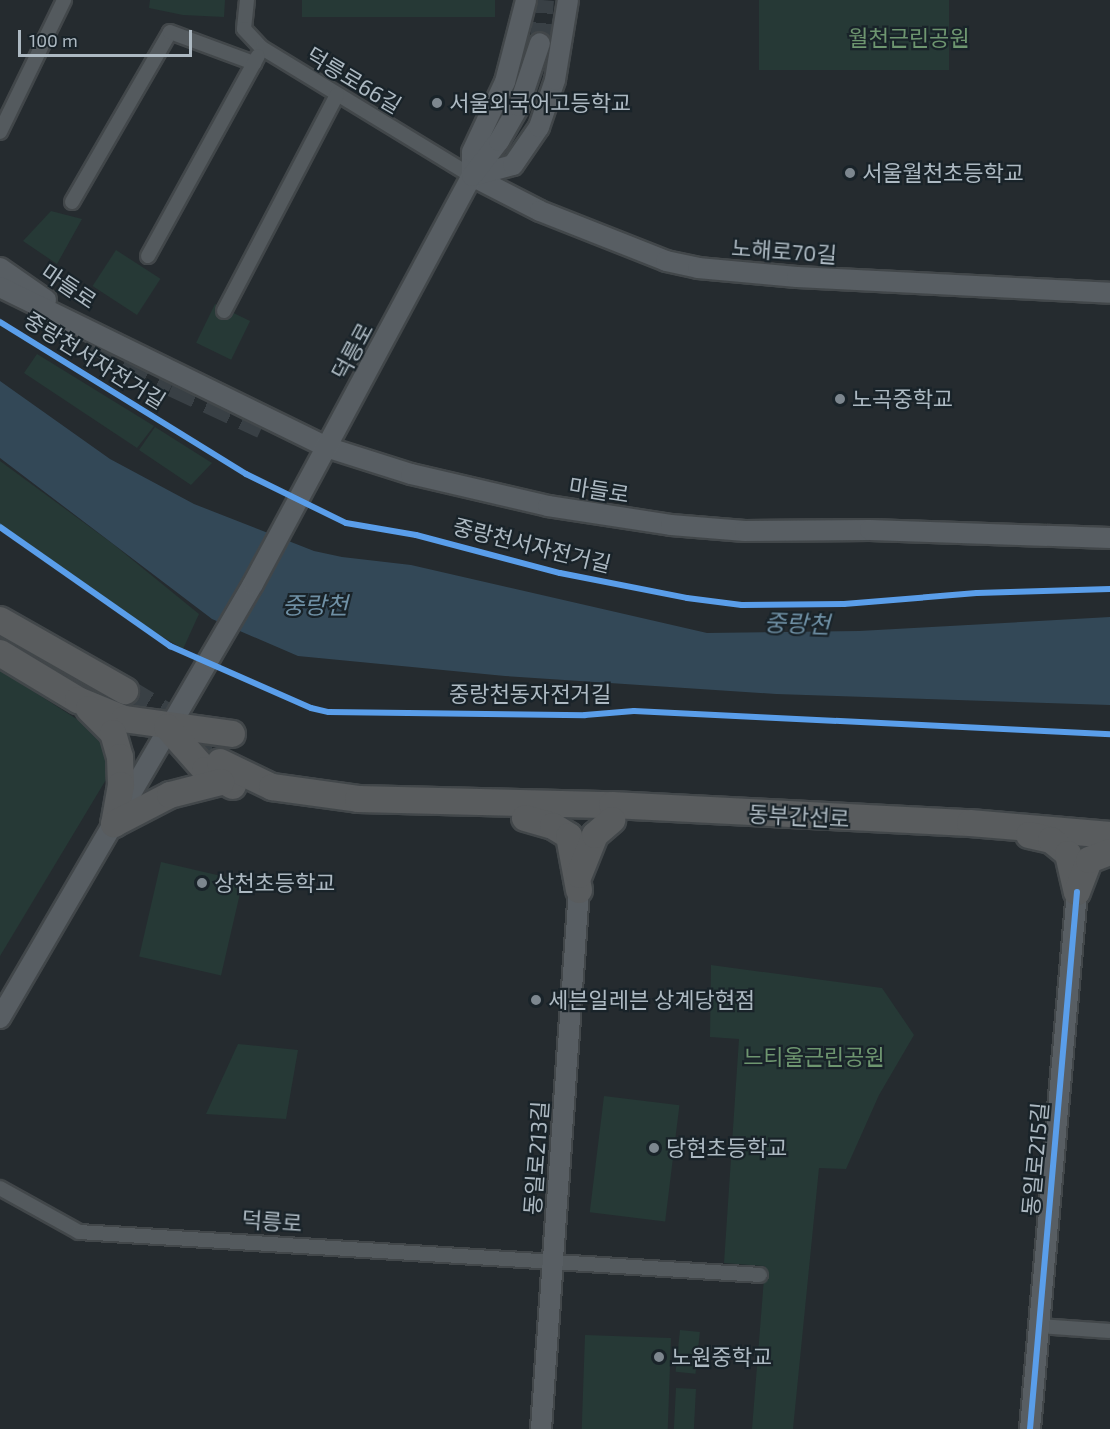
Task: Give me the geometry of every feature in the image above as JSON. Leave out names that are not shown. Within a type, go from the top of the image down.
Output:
[{"type":"highway","points":[[0,620],[120,698],[0,635]]},
{"type":"highway","points":[[0,653],[78,700],[124,719],[167,727],[224,757],[273,799],[321,808],[443,816],[522,810],[612,820],[766,824],[830,818]]},
{"type":"highway","points":[[78,700],[113,733],[120,757],[121,786],[114,824]]},
{"type":"highway","points":[[167,727],[199,764],[224,757]]},
{"type":"highway","points":[[114,824],[170,795],[224,757]]},
{"type":"highway","name":"동부간선로","points":[[224,757],[272,787],[372,800],[488,801]]},
{"type":"highway","name":"동부간선로","points":[[224,757],[318,785],[488,801],[522,810],[991,824],[1110,835]]},
{"type":"highway","points":[[372,800],[443,816]]},
{"type":"highway","points":[[522,810],[569,836],[579,890]]},
{"type":"highway","points":[[579,890],[585,855],[595,835],[612,820]]},
{"type":"highway","points":[[991,824],[1051,840],[1110,850]]},
{"type":"highway","points":[[1051,840],[1068,854],[1077,892]]},
{"type":"highway","points":[[1077,892],[1089,860],[1096,854],[1110,850]]},
{"type":"main road","points":[[526,0],[505,82],[472,152],[472,176],[513,165],[539,127],[555,80],[568,0]]},
{"type":"main road","name":"덕릉로","points":[[0,1018],[310,481],[472,176],[499,141],[519,106],[540,43]]},
{"type":"main road","name":"노해로70길","points":[[472,176],[540,212],[666,261],[698,268],[797,277],[1110,293]]},
{"type":"main road","name":"마들로","points":[[0,268],[111,343]]},
{"type":"main road","name":"마들로","points":[[0,287],[328,448],[411,474],[548,506],[671,525],[745,531],[905,531],[1110,538]]},
{"type":"main road","name":"동일로213길","points":[[541,1429],[579,890]]},
{"type":"main road","name":"동일로215길","points":[[1030,1429],[1077,892]]},
{"type":"street","points":[[0,132],[64,0]]},
{"type":"street","name":"덕릉로66길","points":[[247,0],[244,29],[262,48],[472,176]]},
{"type":"street","points":[[72,202],[170,32],[254,63]]},
{"type":"street","points":[[148,256],[262,48]]},
{"type":"street","points":[[224,311],[337,95]]},
{"type":"street","name":"덕릉로","points":[[0,1188],[80,1232],[553,1265],[760,1275]]},
{"type":"street","points":[[1039,1326],[1110,1331]]},
{"type":"green space","points":[[150,0],[225,0],[224,17],[183,15],[149,8]]},
{"type":"green space","points":[[302,0],[495,0],[495,17],[302,17]]},
{"type":"green space","name":"월천근린공원","points":[[759,0],[949,0],[949,70],[759,70]]},
{"type":"green space","points":[[51,211],[82,219],[57,264],[23,241]]},
{"type":"green space","points":[[116,250],[160,279],[137,315],[93,286]]},
{"type":"green space","points":[[215,304],[250,321],[231,360],[196,343]]},
{"type":"green space","points":[[37,354],[154,426],[137,448],[24,373]]},
{"type":"green space","points":[[155,427],[212,463],[191,485],[139,450]]},
{"type":"green space","points":[[0,461],[113,544],[199,614],[183,649],[133,619],[0,524]]},
{"type":"green space","points":[[0,670],[97,732],[108,764],[107,778],[0,956]]},
{"type":"green space","points":[[161,862],[243,881],[221,975],[139,957]]},
{"type":"green space","name":"느티울근린공원","points":[[711,965],[882,988],[914,1035],[879,1095],[846,1169],[819,1168],[793,1429],[752,1429],[765,1266],[724,1263],[739,1039],[710,1037]]},
{"type":"green space","points":[[238,1044],[298,1050],[286,1119],[206,1114]]},
{"type":"green space","points":[[604,1096],[679,1105],[665,1221],[590,1212]]},
{"type":"green space","points":[[680,1330],[700,1332],[696,1374],[676,1372]]},
{"type":"green space","points":[[585,1335],[671,1338],[668,1429],[582,1429]]},
{"type":"green space","points":[[676,1388],[696,1389],[694,1429],[674,1429]]},
{"type":"water","name":"중랑천","points":[[0,381],[110,459],[194,504],[314,551],[342,557],[411,565],[707,633],[859,631],[1110,617],[1110,705],[776,694],[505,676],[298,656],[212,619],[0,458]]},
{"type":"tunnel","points":[[540,43],[544,0]]},
{"type":"tunnel","points":[[92,340],[173,384],[263,426]]},
{"type":"tunnel","points":[[125,691],[222,749]]},
{"type":"cycle path","name":"중랑천서자전거길","points":[[0,322],[246,474],[346,523],[416,535],[560,573],[687,598],[742,605],[844,604],[977,593],[1110,589]]},
{"type":"cycle path","name":"중랑천동자전거길","points":[[0,527],[170,646],[311,708],[329,712],[585,715],[634,711],[1110,734]]},
{"type":"cycle path","points":[[1030,1429],[1077,892]]},
{"type":"place","name":"서울외국어고등학교","points":[[437,103]]},
{"type":"place","name":"서울월천초등학교","points":[[850,173]]},
{"type":"place","name":"노곡중학교","points":[[840,399]]},
{"type":"place","name":"상천초등학교","points":[[202,883]]},
{"type":"place","name":"세븐일레븐 상계당현점","points":[[536,1000]]},
{"type":"place","name":"당현초등학교","points":[[654,1148]]},
{"type":"place","name":"노원중학교","points":[[659,1357]]}]
